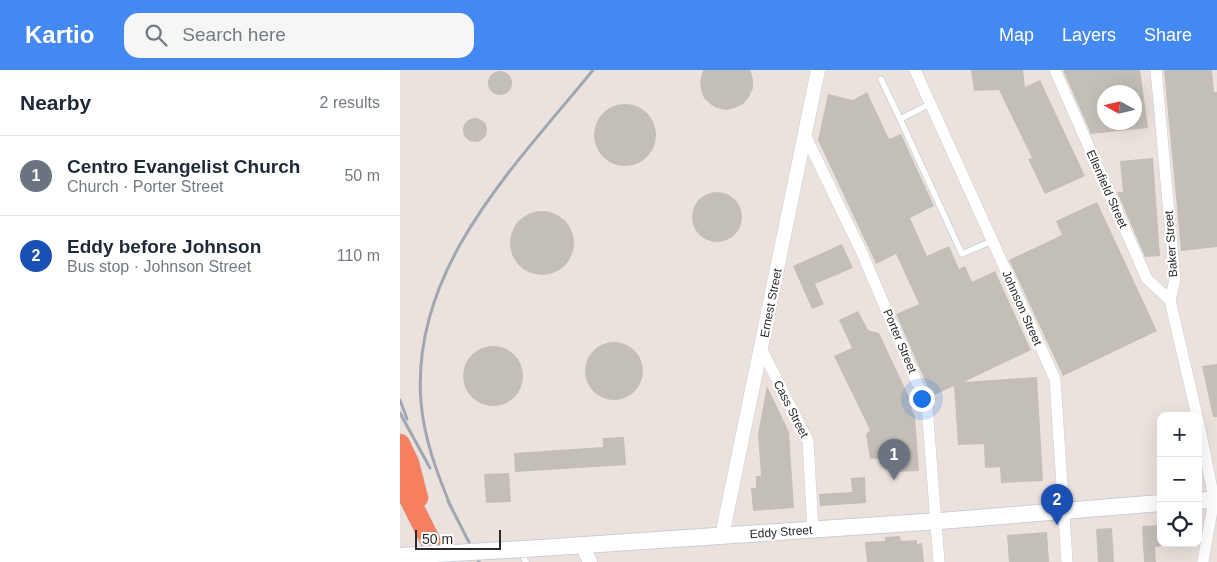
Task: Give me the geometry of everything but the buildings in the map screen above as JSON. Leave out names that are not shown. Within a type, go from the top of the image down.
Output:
[{"type":"highway","points":[[400,444],[409,463],[426,532]]},
{"type":"highway","points":[[400,480],[441,562]]},
{"type":"highway","points":[[400,556],[404,562]]},
{"type":"main road","name":"Eddy Street","points":[[400,556],[523,553],[582,544],[813,530],[1157,504]]},
{"type":"street","name":"Ernest Street","points":[[722,536],[762,350],[818,70]]},
{"type":"street","name":"Johnson Street","points":[[915,70],[1054,379],[1066,562]]},
{"type":"street","name":"Ellenfield Street","points":[[1055,70],[1147,279],[1170,300]]},
{"type":"street","name":"Baker Street","points":[[1156,70],[1175,280],[1170,300],[1197,412]]},
{"type":"street","name":"Porter Street","points":[[805,135],[863,255],[927,406],[939,562]]},
{"type":"street","name":"Cass Street","points":[[762,350],[808,441],[813,530]]},
{"type":"street","name":"Baker Street","points":[[1202,445],[1210,500],[1202,562]]},
{"type":"street","points":[[582,544],[590,562]]},
{"type":"lane","points":[[881,79],[962,254],[992,241]]},
{"type":"lane","points":[[900,119],[930,104]]},
{"type":"railway","points":[[451,507],[428,443],[421,402],[422,353],[432,307],[450,263],[474,221],[502,181],[593,70]]},
{"type":"railway","points":[[400,400],[407,419]]},
{"type":"railway","points":[[400,413],[430,468]]},
{"type":"railway","points":[[448,501],[479,562]]},
{"type":"place","name":"Centro Evangelist Church","points":[[894,480]]},
{"type":"place","name":"Eddy before Johnson","points":[[1057,525]]}]
